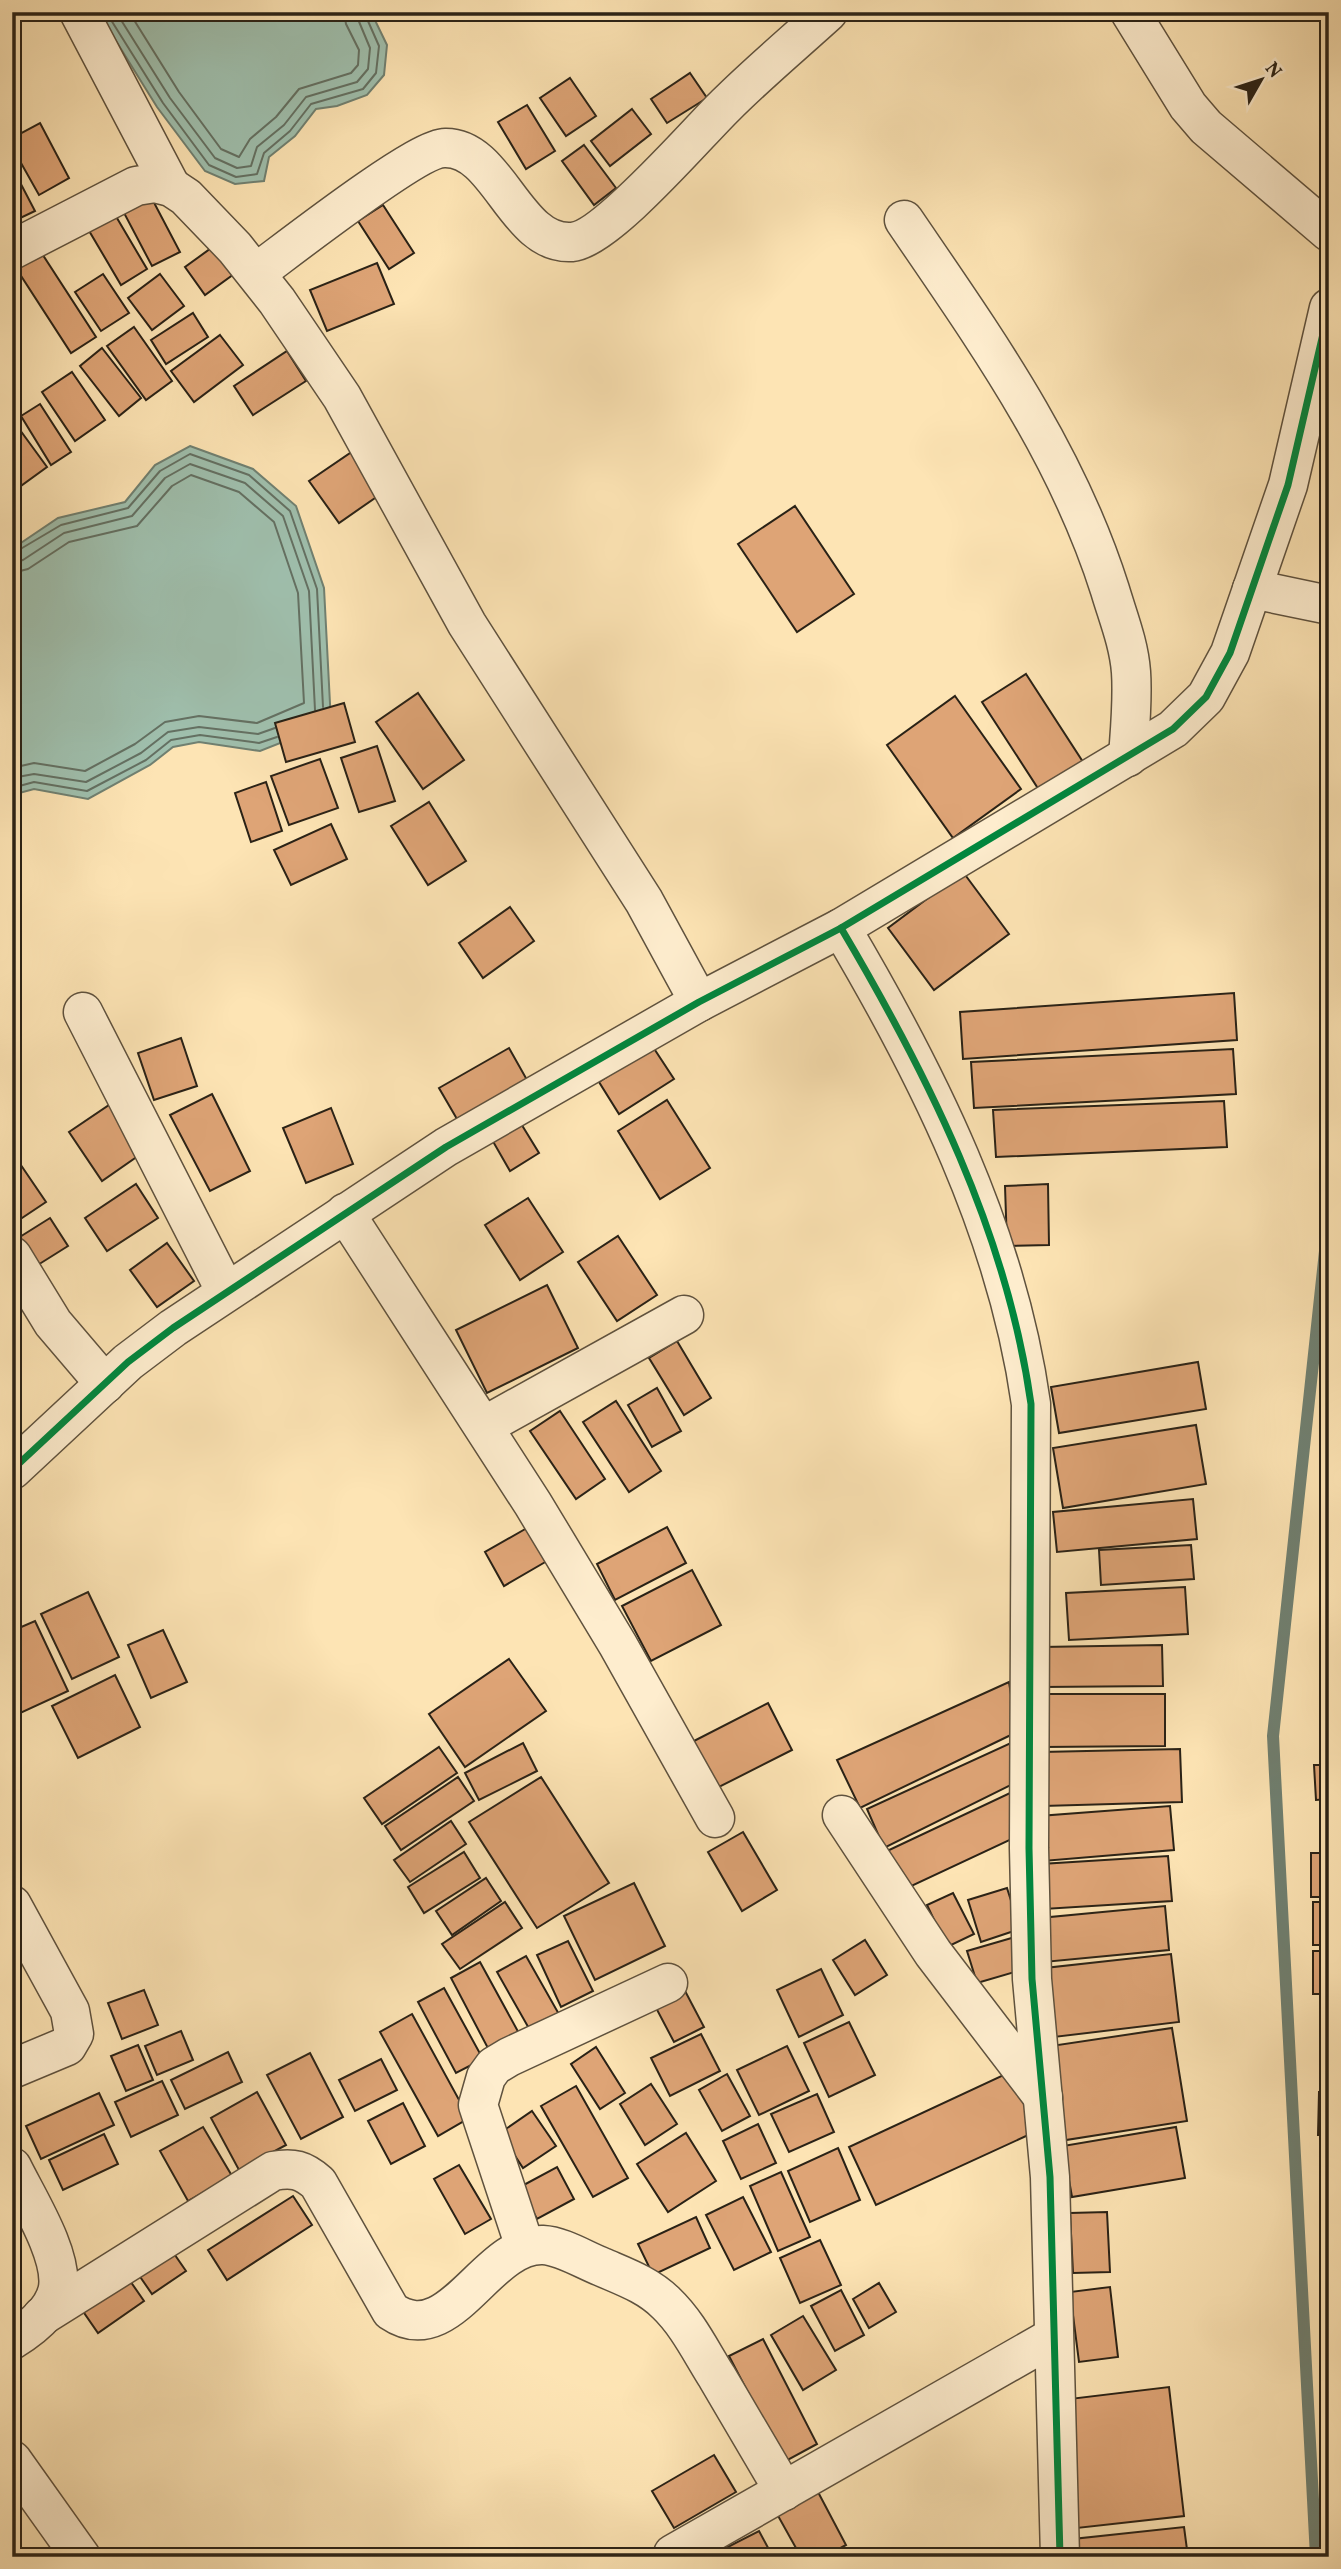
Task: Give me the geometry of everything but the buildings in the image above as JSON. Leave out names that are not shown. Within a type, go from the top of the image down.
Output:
[{"type":"street","points":[[79,12],[172,187],[194,205],[256,273],[342,397],[467,624],[644,901],[699,1002]]},
{"type":"street","points":[[256,273],[407,164],[443,147],[461,151],[478,161],[520,213],[556,241],[575,242],[593,234],[626,206],[726,104],[828,12]]},
{"type":"street","points":[[1130,12],[1188,106],[1206,127],[1329,232]]},
{"type":"street","points":[[12,250],[136,186],[155,183],[172,187]]},
{"type":"street","points":[[904,220],[1014,382],[1062,468],[1098,554],[1126,641],[1131,670],[1128,757]]},
{"type":"street","points":[[12,1470],[146,1348],[446,1147],[699,1002],[841,928],[1172,729],[1206,697],[1230,653],[1287,485],[1329,308]]},
{"type":"street","points":[[1252,589],[1318,604]]},
{"type":"street","points":[[841,928],[916,1061],[947,1131],[1006,1286],[1021,1338],[1031,1404],[1029,1848],[1032,1979],[1051,2177],[1059,2557]]},
{"type":"street","points":[[83,1012],[226,1292]]},
{"type":"street","points":[[345,1213],[484,1426],[618,1645],[715,1818]]},
{"type":"street","points":[[12,1256],[53,1323],[105,1384]]},
{"type":"street","points":[[484,1426],[684,1315]]},
{"type":"street","points":[[842,1815],[933,1953],[1042,2097]]},
{"type":"street","points":[[12,1905],[70,2011],[74,2034],[67,2046],[12,2069]]},
{"type":"street","points":[[525,2247],[478,2105],[486,2077],[494,2066],[509,2057],[668,1983]]},
{"type":"street","points":[[12,2167],[41,2225],[58,2268],[58,2288],[42,2316]]},
{"type":"street","points":[[12,2340],[42,2316],[273,2171],[290,2168],[307,2174],[318,2183],[391,2311],[406,2322],[423,2322],[440,2315],[502,2262],[525,2247],[544,2245],[560,2249],[643,2285],[665,2301],[687,2327],[785,2491]]},
{"type":"street","points":[[673,2554],[1053,2337]]},
{"type":"street","points":[[12,2460],[81,2557]]},
{"type":"water","points":[[98,12],[371,12],[387,45],[384,75],[367,95],[337,106],[316,109],[295,136],[269,157],[264,181],[235,184],[205,171],[157,107]]},
{"type":"water","points":[[190,446],[253,469],[296,506],[324,588],[331,723],[260,751],[199,742],[173,747],[150,765],[88,799],[34,789],[12,795],[12,549],[58,518],[125,502],[155,465]]},
{"type":"waterway","points":[[1316,2557],[1273,1736],[1329,1214]]},
{"type":"cycle path","points":[[12,1470],[128,1362],[173,1328],[446,1147],[699,1002],[841,928],[1173,729],[1206,697],[1230,653],[1288,485],[1329,308]]},
{"type":"cycle path","points":[[841,928],[904,1040],[960,1157],[1003,1278],[1020,1340],[1031,1404],[1029,1848],[1032,1979],[1050,2177],[1060,2557]]}]
